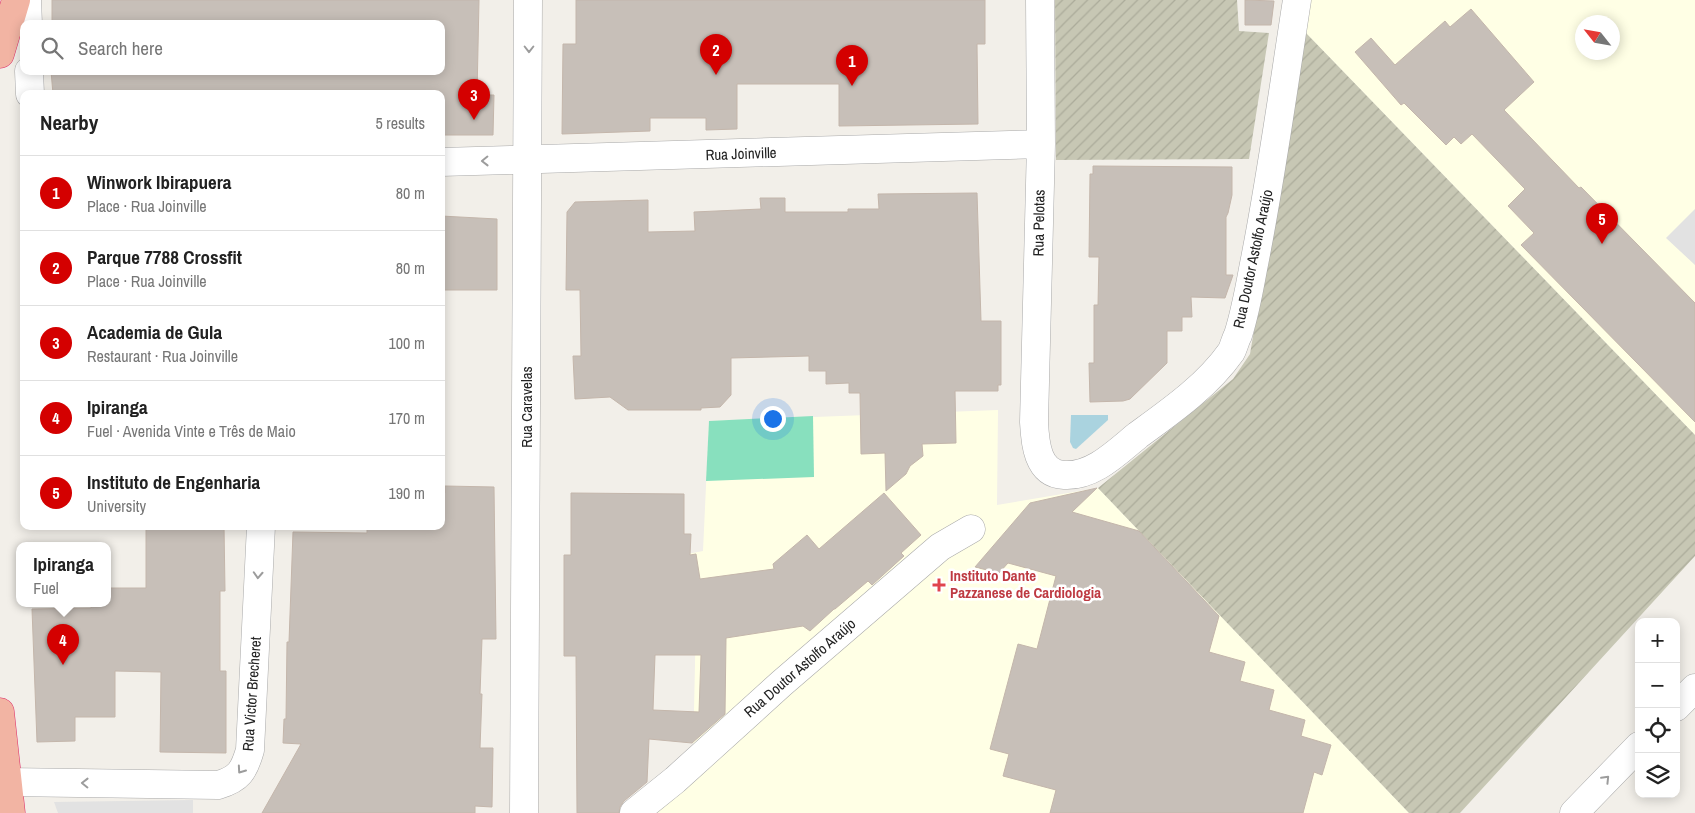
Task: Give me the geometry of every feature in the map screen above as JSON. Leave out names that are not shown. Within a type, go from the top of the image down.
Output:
[{"type":"highway","points":[[0,54],[16,0]]},
{"type":"highway","points":[[0,712],[11,813]]},
{"type":"street","points":[[27,0],[28,20]]},
{"type":"street","name":"Rua Caravelas","points":[[524,813],[528,0]]},
{"type":"street","name":"Rua Pelotas","points":[[1036,446],[1034,422],[1041,144],[1040,0]]},
{"type":"street","name":"Rua Doutor Astolfo Araújo","points":[[1036,446],[1043,463],[1049,471],[1060,475],[1072,476],[1092,470],[1177,407],[1211,376],[1232,351],[1244,318],[1263,220],[1296,0]]},
{"type":"street","points":[[29,75],[30,90]]},
{"type":"street","name":"Rua Joinville","points":[[445,162],[528,161],[1041,144]]},
{"type":"street","name":"Rua Doutor Astolfo Araújo","points":[[634,813],[676,780],[782,683],[940,547],[971,529]]},
{"type":"street","name":"Rua Victor Brecheret","points":[[7,782],[218,785],[232,781],[245,768],[250,750],[261,530]]},
{"type":"street","points":[[1680,703],[1695,688]]},
{"type":"street","points":[[1574,813],[1635,750]]},
{"type":"shaded area","points":[[1055,0],[1237,0],[1239,31],[1269,33],[1249,159],[1056,160]]},
{"type":"shaded area","points":[[1309,0],[1695,0],[1695,435],[1305,32]]},
{"type":"shaded area","points":[[1305,32],[1695,435],[1695,556],[1638,618],[1635,618],[1635,622],[1460,813],[1409,813],[1098,488],[1233,379],[1250,354]]},
{"type":"shaded area","points":[[1695,209],[1695,265],[1666,238]]},
{"type":"shaded area","name":"Instituto Dante Pazzanese de Cardiologia","points":[[998,410],[997,505],[1098,488],[1409,813],[638,813],[693,757],[696,617],[682,555],[703,551],[709,421]]},
{"type":"shaded area","points":[[193,800],[193,813],[58,813],[54,802]]},
{"type":"green space","points":[[813,416],[814,477],[706,481],[709,421]]},
{"type":"water","points":[[1071,415],[1108,415],[1108,420],[1076,449],[1073,448],[1070,442]]},
{"type":"building","points":[[52,0],[479,0],[477,95],[494,95],[493,135],[445,135],[445,90],[53,90],[51,75],[445,75],[445,20],[52,20]]},
{"type":"building","points":[[576,0],[985,0],[985,44],[977,44],[978,124],[839,126],[839,84],[737,84],[737,129],[706,130],[706,118],[650,118],[650,131],[562,134],[563,44],[576,44]]},
{"type":"building","points":[[1245,0],[1274,1],[1271,25],[1245,25]]},
{"type":"building","points":[[1471,9],[1534,82],[1504,110],[1579,188],[1581,187],[1695,303],[1695,422],[1521,245],[1534,233],[1508,206],[1525,189],[1472,134],[1461,144],[1454,137],[1446,145],[1404,103],[1401,105],[1355,52],[1371,38],[1395,65],[1445,21],[1450,27]]},
{"type":"building","points":[[1093,166],[1232,167],[1232,195],[1226,217],[1226,275],[1233,275],[1225,298],[1191,297],[1192,317],[1182,317],[1182,331],[1167,331],[1167,363],[1130,399],[1123,401],[1090,402],[1089,363],[1094,363],[1094,305],[1098,305],[1099,257],[1089,257],[1090,174],[1093,174]]},
{"type":"building","points":[[977,193],[981,321],[1001,321],[1001,385],[998,385],[998,391],[955,391],[956,443],[922,444],[923,456],[910,466],[906,474],[886,491],[885,453],[861,454],[860,393],[849,393],[849,383],[826,384],[826,371],[809,371],[809,356],[731,358],[731,395],[720,407],[701,408],[701,410],[628,410],[610,397],[575,399],[573,356],[581,356],[580,290],[566,290],[567,212],[575,202],[648,200],[648,232],[695,231],[694,212],[761,209],[760,198],[785,198],[785,212],[848,212],[848,209],[879,209],[878,194]]},
{"type":"building","points":[[445,216],[497,219],[497,290],[445,290]]},
{"type":"building","points":[[445,486],[494,487],[496,639],[482,639],[480,694],[482,694],[480,748],[493,748],[492,807],[475,806],[475,813],[262,813],[301,744],[283,743],[284,719],[286,719],[287,642],[289,642],[293,532],[367,533],[367,530],[445,530]]},
{"type":"building","points":[[1097,488],[1072,512],[1139,531],[1219,616],[1209,652],[1245,662],[1240,681],[1274,690],[1269,710],[1305,720],[1301,736],[1331,745],[1322,775],[1314,772],[1303,813],[1050,813],[1056,790],[1003,776],[1009,754],[990,749],[1018,644],[1037,649],[1056,576],[1008,563],[999,573],[975,567],[1030,503]]},
{"type":"building","points":[[571,493],[684,494],[684,534],[691,534],[690,555],[696,554],[700,579],[774,569],[773,564],[807,535],[819,549],[884,493],[921,535],[901,553],[904,556],[872,585],[868,581],[810,631],[803,626],[726,638],[725,714],[692,743],[649,739],[647,782],[624,801],[619,813],[577,813],[576,656],[564,656],[564,555],[571,555]],"holes":[[[655,655],[701,655],[699,712],[653,710]]]},
{"type":"building","points":[[146,530],[224,530],[225,591],[220,591],[220,671],[226,671],[226,753],[160,752],[161,672],[115,671],[115,717],[75,717],[75,741],[37,742],[32,609],[111,607],[111,588],[146,588]]},
{"type":"place","name":"Parque 7788 Crossfit","points":[[716,75]]},
{"type":"place","name":"Winwork Ibirapuera","points":[[852,86]]},
{"type":"place","name":"Academia de Gula","points":[[474,120]]},
{"type":"place","name":"Instituto de Engenharia","points":[[1602,244]]},
{"type":"place","name":"Instituto Dante Pazzanese de Cardiologia","points":[[939,585]]},
{"type":"place","name":"Ipiranga","points":[[63,665]]}]
